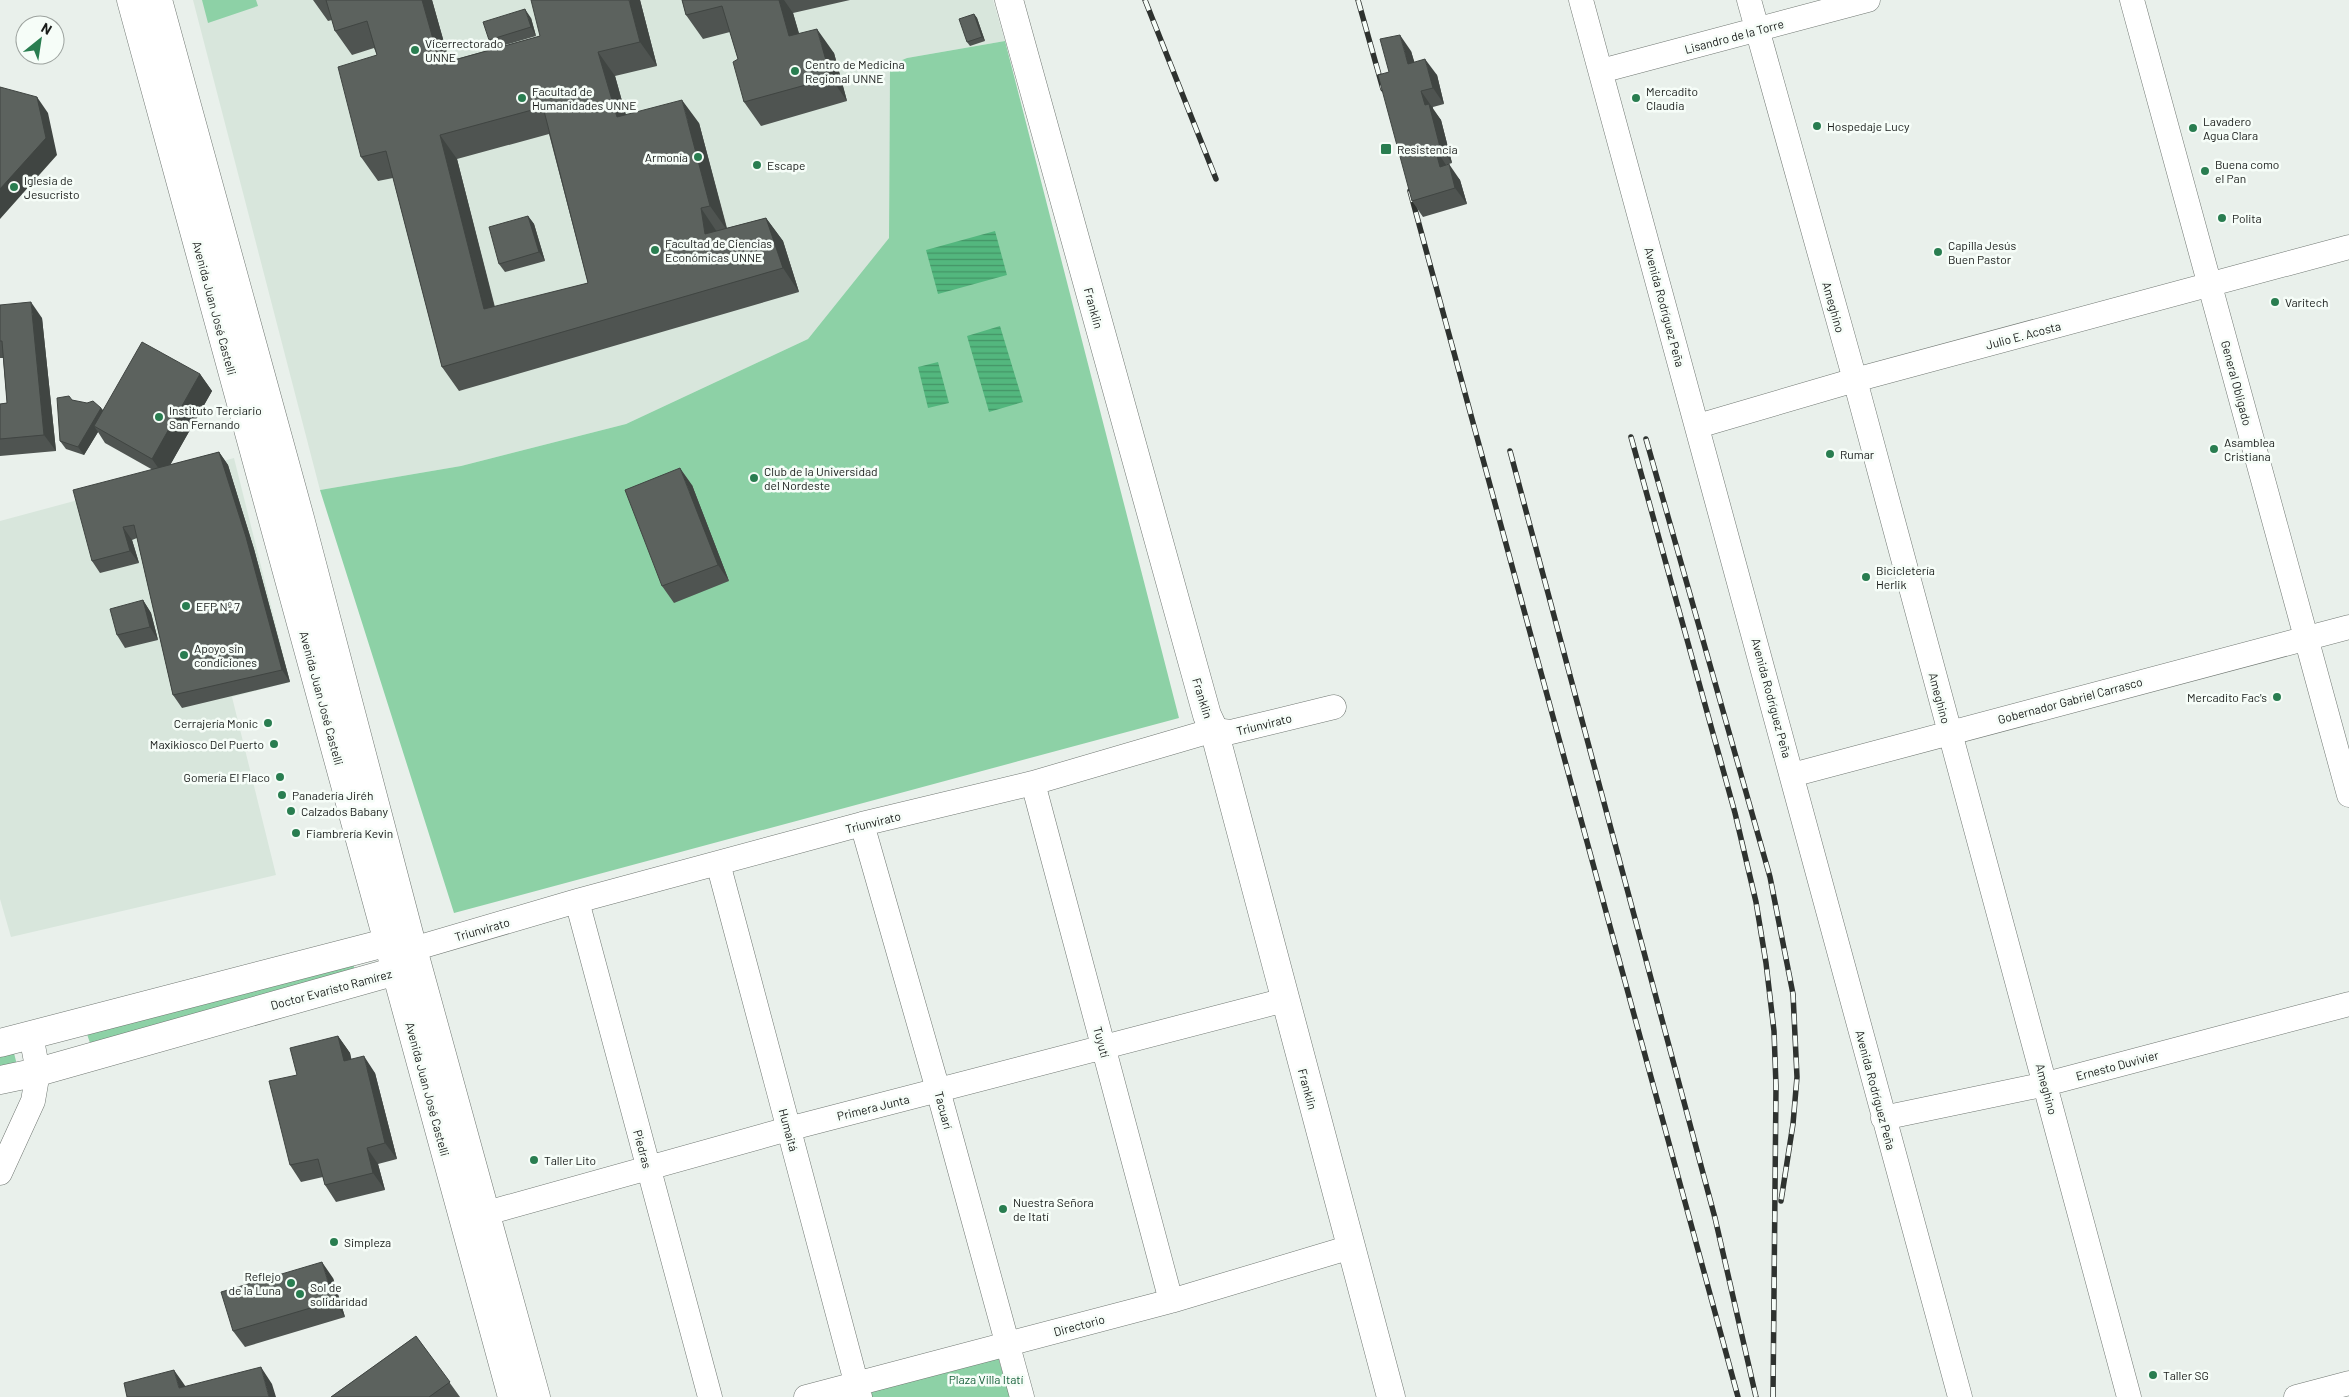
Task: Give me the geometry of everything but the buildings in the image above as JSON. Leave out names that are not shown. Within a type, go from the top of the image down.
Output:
[{"type":"main road","name":"Avenida Juan José Castelli","points":[[131,0],[401,945],[474,1217],[512,1397]]},
{"type":"main road","name":"Avenida Juan José Castelli","points":[[158,0],[300,518],[401,945],[396,971],[474,1217],[536,1397]]},
{"type":"main road","name":"Franklin","points":[[1009,0],[1207,715],[1214,730],[1390,1397]]},
{"type":"main road","points":[[0,1043],[401,945]]},
{"type":"main road","name":"Doctor Evaristo Ramírez","points":[[0,1080],[38,1072],[396,971]]},
{"type":"street","name":"Avenida Rodríguez Peña","points":[[1581,0],[1960,1397]]},
{"type":"street","name":"Ameghino","points":[[1749,0],[1855,380],[2129,1397]]},
{"type":"street","name":"Lisandro de la Torre","points":[[1601,71],[1868,0]]},
{"type":"street","name":"General Obligado","points":[[2132,0],[2349,794]]},
{"type":"street","name":"Julio E. Acosta","points":[[1698,426],[1855,380],[2210,286],[2349,247]]},
{"type":"street","name":"Gobernador Gabriel Carrasco","points":[[1792,775],[1949,731],[2349,627]]},
{"type":"street","name":"Triunvirato","points":[[401,945],[577,901],[862,824],[1033,783],[1214,730],[1231,732],[1334,707]]},
{"type":"street","name":"Tuyutí","points":[[1033,783],[1171,1301]]},
{"type":"street","name":"Tacuarí","points":[[862,824],[938,1090],[1022,1397]]},
{"type":"street","name":"Humaitá","points":[[718,863],[858,1390]]},
{"type":"street","name":"Piedras","points":[[577,901],[710,1397]]},
{"type":"street","name":"Primera Junta","points":[[474,1217],[788,1129],[1285,1000]]},
{"type":"street","name":"Ernesto Duvivier","points":[[1883,1118],[2046,1084],[2349,1004]]},
{"type":"street","points":[[0,1173],[32,1100],[38,1072],[31,1036]]},
{"type":"street","name":"Directorio","points":[[806,1397],[858,1390],[1007,1344],[1171,1301],[1351,1247]]},
{"type":"street","points":[[2296,1397],[2349,1383]]},
{"type":"shaded area","points":[[193,0],[993,0],[1005,41],[907,58],[890,65],[889,238],[808,339],[626,424],[461,466],[320,490]]},
{"type":"shaded area","points":[[995,231],[1007,275],[938,294],[926,250]]},
{"type":"shaded area","points":[[1000,326],[1023,402],[989,412],[967,336]]},
{"type":"shaded area","points":[[938,362],[949,403],[928,408],[918,367]]},
{"type":"shaded area","points":[[234,458],[290,682],[232,697],[276,875],[11,937],[0,899],[0,521]]},
{"type":"green space","points":[[202,0],[256,0],[258,6],[208,23]]},
{"type":"green space","name":"Club de la Universidad del Nordeste","points":[[1005,41],[1179,718],[454,913],[320,490],[461,466],[626,424],[808,339],[889,238],[890,65],[907,58]]},
{"type":"green space","points":[[352,960],[356,973],[90,1043],[86,1031]]},
{"type":"green space","points":[[14,1053],[17,1065],[0,1069],[0,1057]]},
{"type":"green space","name":"Plaza Villa Itatí","points":[[998,1357],[1010,1397],[871,1397],[870,1392]]},
{"type":"railway","points":[[1145,0],[1216,179]]},
{"type":"railway","points":[[1358,0],[1383,89]]},
{"type":"railway","points":[[1410,191],[1738,1397]]},
{"type":"railway","points":[[1631,437],[1735,813],[1756,902],[1766,963],[1774,1031],[1776,1086],[1773,1397]]},
{"type":"railway","points":[[1646,439],[1770,877],[1793,994],[1797,1077],[1793,1124],[1781,1201]]},
{"type":"railway","points":[[1510,451],[1715,1218],[1756,1397]]},
{"type":"place","name":"Vicerrectorado UNNE","points":[[415,50]]},
{"type":"place","name":"Centro de Medicina Regional UNNE","points":[[795,71]]},
{"type":"place","name":"Facultad de Humanidades UNNE","points":[[522,98]]},
{"type":"place","name":"Mercadito Claudia","points":[[1636,98]]},
{"type":"place","name":"Hospedaje Lucy","points":[[1817,126]]},
{"type":"place","name":"Lavadero Agua Clara","points":[[2193,128]]},
{"type":"place","name":"Resistencia","points":[[1386,149]]},
{"type":"place","name":"Armonía","points":[[698,157]]},
{"type":"place","name":"Escape","points":[[757,165]]},
{"type":"place","name":"Buena como el Pan","points":[[2205,171]]},
{"type":"place","name":"Iglesia de Jesucristo","points":[[14,187]]},
{"type":"place","name":"Polita","points":[[2222,218]]},
{"type":"place","name":"Facultad de Ciencias Económicas UNNE","points":[[655,250]]},
{"type":"place","name":"Capilla Jesús Buen Pastor","points":[[1938,252]]},
{"type":"place","name":"Varitech","points":[[2275,302]]},
{"type":"place","name":"Instituto Terciario San Fernando","points":[[159,417]]},
{"type":"place","name":"Asamblea Cristiana","points":[[2214,449]]},
{"type":"place","name":"Rumar","points":[[1830,454]]},
{"type":"place","name":"Club de la Universidad del Nordeste","points":[[754,478]]},
{"type":"place","name":"Bicicletería Herlik","points":[[1866,577]]},
{"type":"place","name":"EFP Nº 7","points":[[186,606]]},
{"type":"place","name":"Apoyo sin condiciones","points":[[184,655]]},
{"type":"place","name":"Mercadito Fac's","points":[[2277,697]]},
{"type":"place","name":"Cerrajería Monic","points":[[268,723]]},
{"type":"place","name":"Maxikiosco Del Puerto","points":[[274,744]]},
{"type":"place","name":"Gomería El Flaco","points":[[280,777]]},
{"type":"place","name":"Panadería Jiréh","points":[[282,795]]},
{"type":"place","name":"Calzados Babany","points":[[291,811]]},
{"type":"place","name":"Fiambrería Kevin","points":[[296,833]]},
{"type":"place","name":"Taller Lito","points":[[534,1160]]},
{"type":"place","name":"Nuestra Señora de Itatí","points":[[1003,1209]]},
{"type":"place","name":"Simpleza","points":[[334,1242]]},
{"type":"place","name":"Reflejo de la Luna","points":[[291,1283]]},
{"type":"place","name":"Sol de solidaridad","points":[[300,1294]]},
{"type":"place","name":"Taller SG","points":[[2153,1375]]}]
